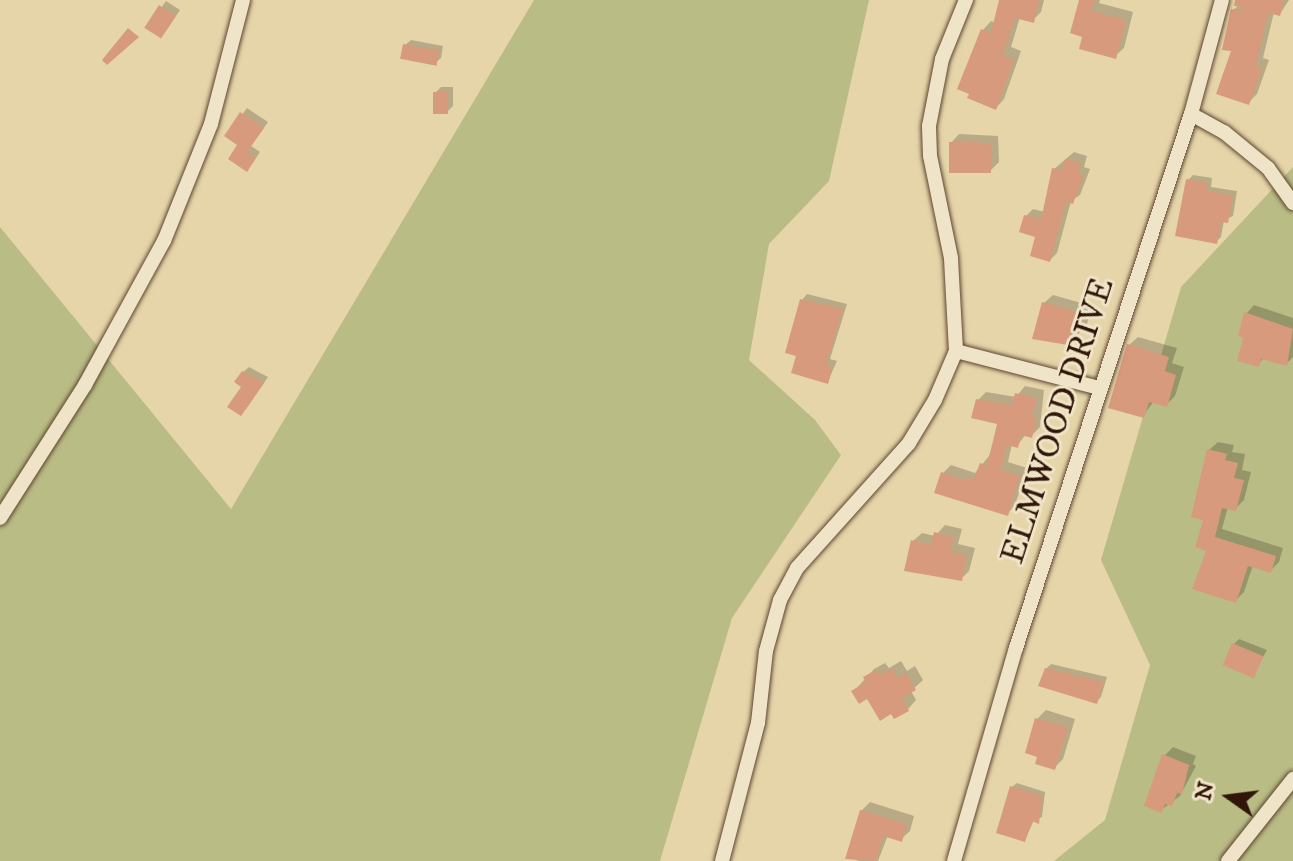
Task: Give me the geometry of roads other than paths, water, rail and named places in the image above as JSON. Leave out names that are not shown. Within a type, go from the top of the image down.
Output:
[{"type":"street","points":[[0,518],[85,385],[164,241],[211,124],[243,0]]},
{"type":"street","points":[[722,861],[758,723],[766,651],[780,600],[797,568],[909,443],[935,400],[956,351],[951,258],[930,156],[929,126],[942,59],[966,0]]},
{"type":"street","name":"ELMWOOD DRIVE","points":[[954,861],[1016,648],[1191,114],[1222,0]]},
{"type":"street","points":[[1191,114],[1224,132],[1268,168],[1293,203]]},
{"type":"street","points":[[956,351],[1099,388]]},
{"type":"street","points":[[1228,861],[1293,779]]}]
